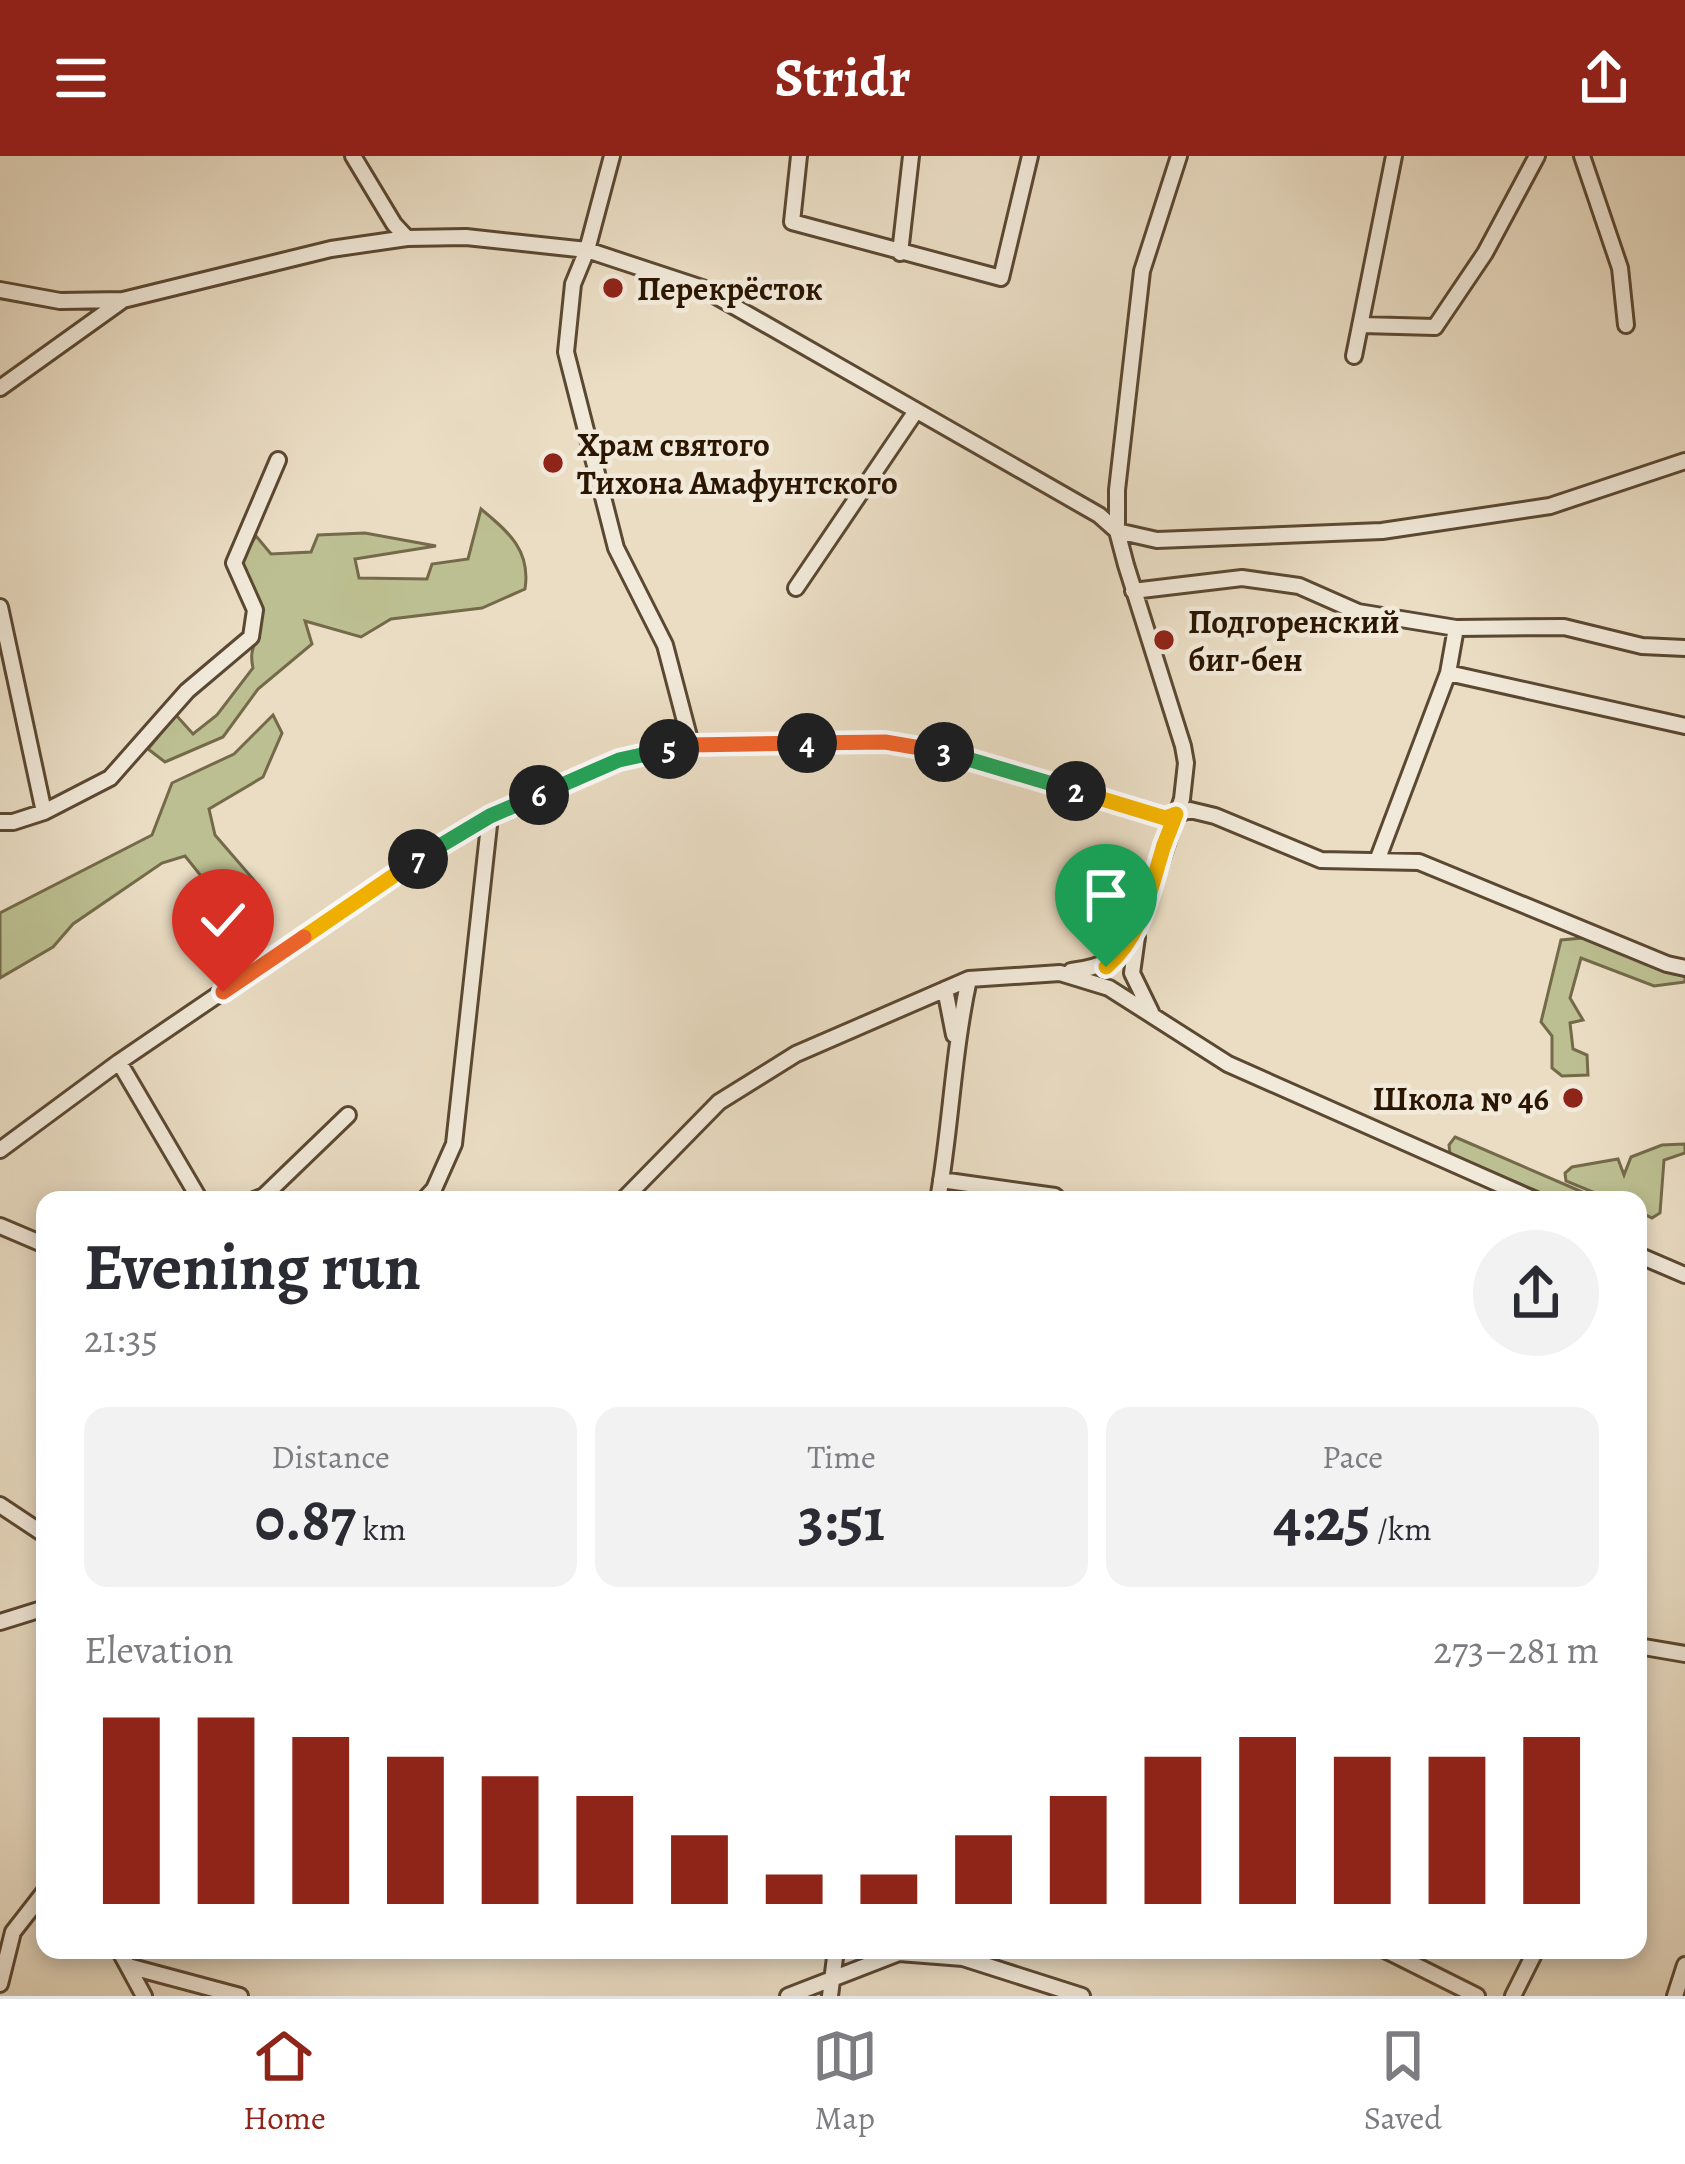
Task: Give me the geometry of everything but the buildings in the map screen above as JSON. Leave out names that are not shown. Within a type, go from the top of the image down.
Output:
[{"type":"street","points":[[353,156],[406,238]]},
{"type":"street","points":[[611,156],[587,250],[572,284],[566,352],[616,548],[665,645],[691,745]]},
{"type":"street","points":[[799,156],[792,222],[1001,278],[1030,156]]},
{"type":"street","points":[[901,253],[911,156]]},
{"type":"street","points":[[1060,973],[1109,988],[1123,989],[1130,983],[1139,926],[1186,780],[1183,746],[1117,531],[1128,365],[1142,271],[1179,156]]},
{"type":"street","points":[[1354,356],[1394,156]]},
{"type":"street","points":[[1362,326],[1435,327],[1485,253],[1537,156]]},
{"type":"street","points":[[1582,156],[1620,268],[1626,325]]},
{"type":"street","points":[[0,290],[60,301],[123,300],[332,249],[406,238],[466,237],[587,250],[702,288],[1099,515],[1117,531],[1157,540],[1382,531],[1550,506],[1685,461]]},
{"type":"street","points":[[0,388],[123,300]]},
{"type":"street","points":[[796,588],[916,411]]},
{"type":"street","points":[[0,822],[44,812],[110,778],[187,691],[251,637],[254,610],[234,563],[278,460]]},
{"type":"street","points":[[1133,591],[1242,578],[1299,586],[1358,612],[1456,628],[1564,627],[1642,646],[1685,648]]},
{"type":"street","points":[[0,607],[44,812]]},
{"type":"street","points":[[1378,861],[1448,673],[1456,628]]},
{"type":"street","points":[[1448,673],[1685,727]]},
{"type":"street","points":[[0,1150],[119,1062],[429,851],[490,816],[619,760],[691,745],[885,742],[956,754],[1165,818],[1190,810],[1215,816],[1321,860],[1419,862],[1685,968]]},
{"type":"street","points":[[432,1191],[454,1144],[490,816]]},
{"type":"street","points":[[1139,926],[1102,976],[1109,988],[1228,1064],[1516,1191]]},
{"type":"street","points":[[630,1191],[677,1141],[748,1080],[831,1036],[969,980],[1060,973],[1123,962],[1156,1018]]},
{"type":"street","points":[[939,1191],[955,1040],[969,980]]},
{"type":"street","points":[[945,988],[955,1040]]},
{"type":"street","points":[[119,1062],[195,1191]]},
{"type":"street","points":[[269,1191],[348,1115]]},
{"type":"street","points":[[941,1180],[1019,1191]]},
{"type":"street","points":[[0,1226],[36,1241]]},
{"type":"street","points":[[1647,1260],[1685,1275]]},
{"type":"street","points":[[0,1504],[36,1529]]},
{"type":"street","points":[[0,1622],[36,1611]]},
{"type":"street","points":[[1647,1648],[1685,1654]]},
{"type":"street","points":[[0,1984],[13,1932],[36,1903]]},
{"type":"street","points":[[124,1959],[144,1996]]},
{"type":"street","points":[[831,1989],[835,1959]]},
{"type":"street","points":[[788,1996],[831,1989],[889,1959]]},
{"type":"street","points":[[966,1959],[1082,1996]]},
{"type":"street","points":[[1403,1959],[1477,1996]]},
{"type":"street","points":[[1513,1996],[1532,1959]]},
{"type":"street","points":[[1675,1996],[1685,1965]]},
{"type":"street","points":[[128,1966],[240,1996]]},
{"type":"green space","points":[[481,509],[509,534],[521,553],[525,589],[482,608],[391,619],[361,637],[305,621],[312,644],[258,689],[223,737],[165,762],[148,749],[176,715],[193,734],[217,715],[253,668],[259,613],[239,563],[256,536],[271,554],[311,552],[318,535],[365,533],[436,546],[355,559],[359,578],[427,579],[432,564],[468,559]]},
{"type":"green space","points":[[273,715],[282,733],[263,777],[209,809],[215,835],[259,886],[227,908],[185,856],[162,863],[73,924],[53,947],[0,978],[0,913],[152,835],[172,783],[234,754]]},
{"type":"green space","points":[[1604,936],[1685,963],[1685,982],[1654,986],[1581,958],[1570,998],[1583,1020],[1570,1023],[1573,1049],[1587,1055],[1588,1075],[1562,1076],[1552,1068],[1552,1036],[1541,1022],[1561,940]]},
{"type":"green space","points":[[1455,1137],[1580,1191],[1537,1191],[1450,1154]]},
{"type":"green space","points":[[1685,1144],[1685,1153],[1664,1160],[1660,1213],[1652,1218],[1647,1216],[1647,1191],[1590,1191],[1566,1181],[1565,1173],[1572,1167],[1618,1159],[1624,1175],[1631,1157],[1662,1145]]},
{"type":"place","name":"Перекрёсток","points":[[613,288]]},
{"type":"place","name":"Храм святого Тихона Амафунтского","points":[[553,463]]},
{"type":"place","name":"Подгоренский биг-бен","points":[[1164,640]]},
{"type":"place","name":"Школа № 46","points":[[1573,1098]]},
{"type":"route","points":[[223,992],[429,851],[490,816],[619,760],[691,745],[885,742],[956,754],[1165,818],[1176,814],[1139,926],[1128,946],[1106,967]]}]
